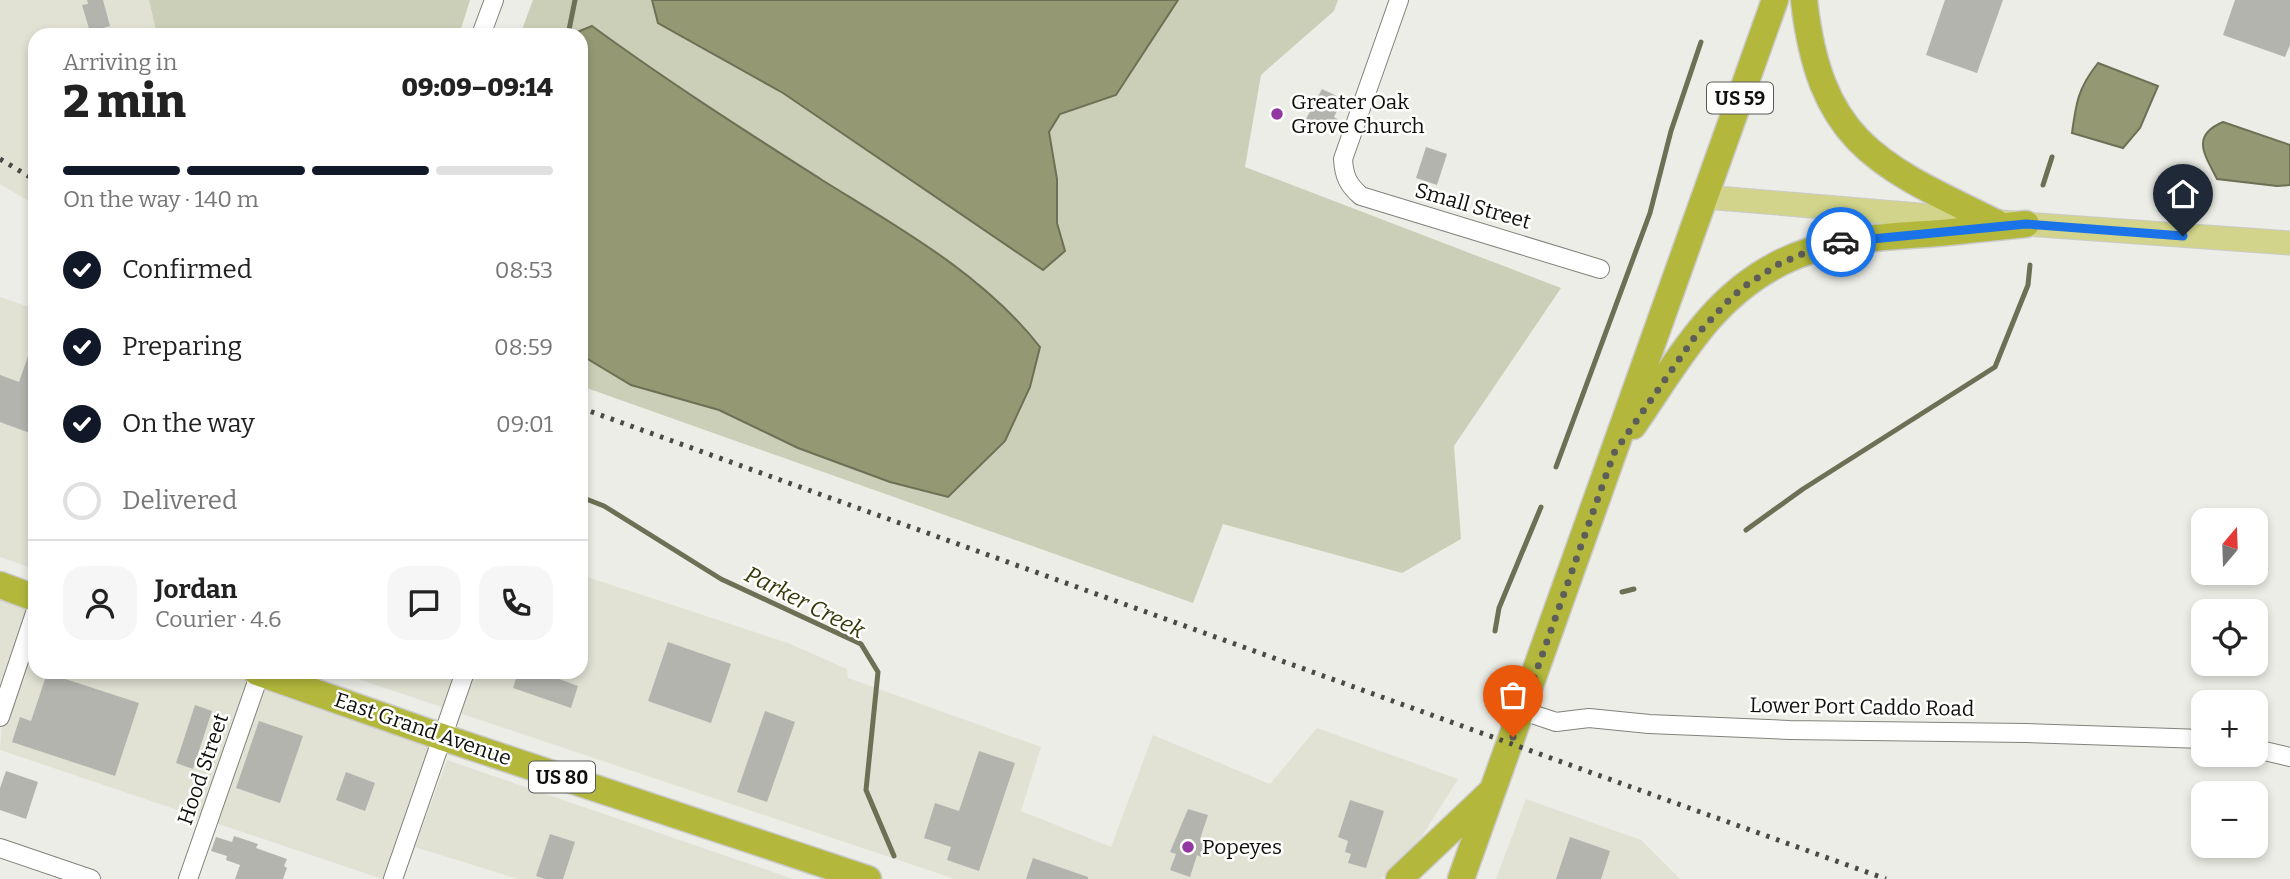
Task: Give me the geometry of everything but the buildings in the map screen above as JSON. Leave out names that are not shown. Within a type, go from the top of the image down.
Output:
[{"type":"highway","name":"US 59","points":[[1461,879],[1774,0]]},
{"type":"highway","points":[[1804,0],[1811,51],[1818,76],[1831,104],[1848,130],[1890,168],[1994,222]]},
{"type":"highway","points":[[1614,453],[1711,317],[1742,288],[1777,265],[1818,247],[1859,238],[2026,224]]},
{"type":"highway","points":[[0,585],[28,595]]},
{"type":"highway","name":"East Grand Avenue","points":[[276,679],[868,879]]},
{"type":"highway","points":[[1399,879],[1494,789]]},
{"type":"highway","points":[[1481,879],[1494,789]]},
{"type":"main road","points":[[1705,197],[1994,222],[2290,243]]},
{"type":"street","points":[[484,28],[494,0]]},
{"type":"street","name":"Small Street","points":[[1399,0],[1343,159],[1344,175],[1352,189],[1361,196],[1600,269]]},
{"type":"street","points":[[0,717],[28,634]]},
{"type":"street","name":"Hood Street","points":[[188,879],[257,679]]},
{"type":"street","points":[[393,879],[463,679]]},
{"type":"street","name":"Lower Port Caddo Road","points":[[1523,711],[1556,722],[1589,718],[1649,724],[1789,730],[2191,739]]},
{"type":"street","points":[[2268,750],[2288,751]]},
{"type":"street","points":[[0,848],[91,879]]},
{"type":"shaded area","points":[[0,0],[149,0],[155,28],[28,28],[28,201],[0,184]]},
{"type":"shaded area","points":[[149,0],[470,0],[461,28],[155,28]]},
{"type":"shaded area","points":[[533,0],[651,0],[658,23],[1065,251],[1057,223],[1057,179],[1049,132],[1060,114],[1117,95],[1178,0],[1338,0],[1334,11],[1261,75],[1245,167],[1561,288],[1454,446],[1461,539],[1402,573],[1223,524],[1193,603],[588,388],[588,359],[632,385],[719,410],[798,448],[979,283],[736,125],[593,26],[523,28]]},
{"type":"shaded area","points":[[652,0],[1178,0],[1116,95],[1060,114],[1049,132],[1057,179],[1057,223],[1065,251],[1043,270],[783,93],[658,23]]},
{"type":"shaded area","points":[[592,26],[706,105],[938,254],[993,297],[1040,347],[1030,387],[1005,441],[948,497],[890,482],[798,448],[719,410],[631,385],[588,359],[587,28]]},
{"type":"shaded area","points":[[2098,63],[2158,86],[2140,128],[2123,148],[2072,133],[2079,96]]},
{"type":"shaded area","points":[[2223,122],[2290,145],[2290,185],[2217,179],[2205,154],[2203,140],[2206,133]]},
{"type":"shaded area","points":[[0,297],[28,307],[28,567],[0,557]]},
{"type":"shaded area","points":[[588,577],[788,643],[847,669],[848,678],[1041,747],[1021,811],[1111,847],[1153,735],[1270,784],[1317,728],[1458,779],[1407,860],[1381,879],[955,879],[358,679],[588,679]]},
{"type":"shaded area","points":[[0,594],[28,604],[28,679],[251,679],[443,744],[398,879],[382,879],[0,750]]},
{"type":"shaded area","points":[[447,760],[793,879],[518,879],[415,847]]},
{"type":"shaded area","points":[[1526,799],[1641,840],[1680,879],[1496,879]]},
{"type":"waterway","name":"Parker Creek","points":[[569,28],[575,0]]},
{"type":"waterway","points":[[1556,467],[1650,213],[1671,131],[1701,42]]},
{"type":"waterway","points":[[2043,185],[2052,157]]},
{"type":"waterway","points":[[1746,530],[1803,489],[1995,367],[2028,285],[2030,265]]},
{"type":"waterway","name":"Parker Creek","points":[[588,500],[604,506],[721,579],[861,644],[878,672],[866,790],[894,856]]},
{"type":"waterway","points":[[1495,631],[1499,608],[1541,507]]},
{"type":"waterway","points":[[1622,592],[1634,589]]},
{"type":"railway","points":[[0,159],[28,176]]},
{"type":"railway","points":[[588,411],[1886,879]]},
{"type":"way so far","points":[[1513,737],[1614,453],[1694,338],[1711,317],[1742,288],[1797,255],[1841,242]]},
{"type":"place","name":"Greater Oak Grove Church","points":[[1277,114]]},
{"type":"place","name":"Popeyes","points":[[1188,847]]},
{"type":"route","points":[[1841,242],[1859,238],[2026,224],[2183,236]]}]
